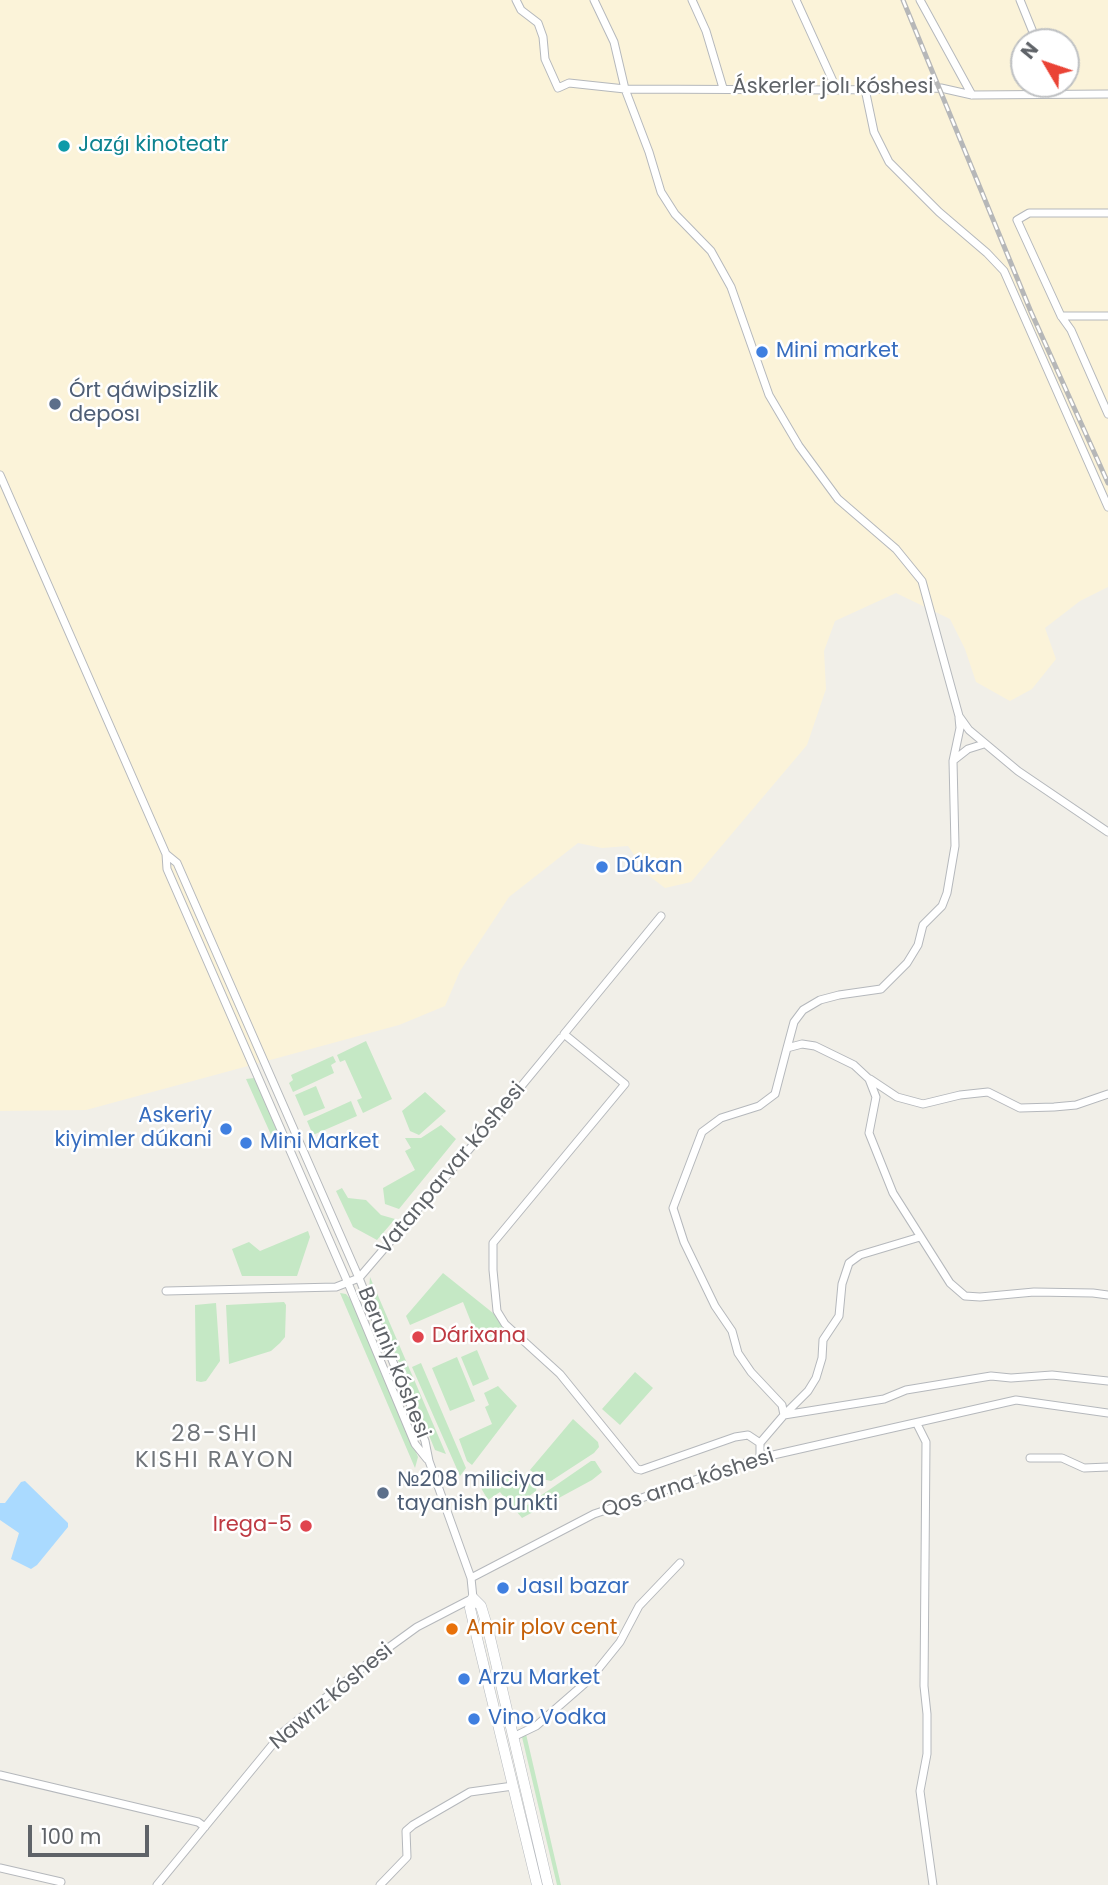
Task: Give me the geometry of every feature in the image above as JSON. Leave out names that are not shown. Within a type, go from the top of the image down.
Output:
[{"type":"street","name":"Áskerler jolı kóshesi","points":[[516,0],[521,10],[538,23],[543,37],[545,59],[558,88],[569,83],[625,89],[940,88],[972,95],[1010,94]]},
{"type":"street","points":[[594,0],[614,42],[625,89],[661,192],[675,214],[711,251],[731,287],[769,395],[799,446],[838,499],[896,549],[922,581],[959,716],[960,728],[953,761],[955,846],[947,893],[942,906],[923,925],[918,945],[907,964],[881,989],[820,1000],[803,1010],[794,1022],[775,1094],[759,1106],[721,1118],[702,1132],[673,1208],[684,1242],[715,1306],[732,1331],[738,1353],[751,1372],[782,1405],[784,1415]]},
{"type":"street","points":[[692,0],[706,31],[723,88]]},
{"type":"street","points":[[796,0],[837,90]]},
{"type":"street","points":[[920,0],[972,95]]},
{"type":"street","points":[[1020,0],[1031,28]]},
{"type":"street","points":[[865,89],[874,132],[889,162],[1004,271],[1108,507]]},
{"type":"street","name":"Áskerler jolı kóshesi","points":[[1080,93],[1108,94]]},
{"type":"street","points":[[1108,213],[1029,213],[1017,220],[1061,316],[1071,330],[1108,414]]},
{"type":"street","points":[[1061,316],[1108,316]]},
{"type":"street","points":[[0,475],[166,854]]},
{"type":"street","points":[[959,716],[984,744],[1029,779],[1108,832]]},
{"type":"street","points":[[953,761],[968,749],[984,744]]},
{"type":"street","name":"Beruniy kóshesi","points":[[166,854],[177,863],[359,1278],[425,1441],[429,1461]]},
{"type":"street","name":"Beruniy kóshesi","points":[[166,854],[167,869],[348,1283],[415,1444],[429,1461]]},
{"type":"street","name":"Vatanparvar kóshesi","points":[[166,1291],[335,1287],[359,1278],[472,1146],[661,916]]},
{"type":"street","points":[[218,987],[229,982]]},
{"type":"street","points":[[563,1036],[625,1084],[493,1243],[497,1311],[505,1324],[560,1374],[637,1469],[641,1470],[735,1437],[748,1435],[760,1443]]},
{"type":"street","points":[[786,1048],[803,1044],[815,1046],[854,1065],[869,1079],[897,1097],[923,1104],[960,1095],[988,1092],[1020,1108],[1054,1107],[1076,1105],[1108,1094]]},
{"type":"street","points":[[869,1079],[876,1097],[869,1133],[894,1194],[950,1283],[965,1296],[1034,1292],[1108,1295]]},
{"type":"street","points":[[760,1458],[760,1443],[808,1391],[816,1378],[822,1358],[823,1340],[839,1316],[842,1284],[849,1263],[860,1255],[920,1237]]},
{"type":"street","points":[[784,1415],[884,1399],[906,1390],[968,1378],[1052,1375],[1108,1381]]},
{"type":"street","name":"Qos arna kóshesi","points":[[471,1578],[594,1514],[760,1458],[1016,1401],[1108,1413]]},
{"type":"street","points":[[917,1424],[926,1443],[924,1686],[927,1754],[920,1791],[933,1885]]},
{"type":"street","points":[[1030,1458],[1062,1458],[1084,1468],[1108,1467]]},
{"type":"street","points":[[429,1461],[471,1578],[471,1608],[537,1885]]},
{"type":"street","points":[[513,1737],[536,1726],[591,1678],[620,1642],[639,1606],[680,1563]]},
{"type":"street","points":[[473,1598],[481,1606],[488,1629],[548,1885]]},
{"type":"street","name":"Nawrız kóshesi","points":[[158,1885],[282,1733],[417,1628],[473,1598]]},
{"type":"street","points":[[0,1776],[198,1822],[205,1827]]},
{"type":"street","points":[[380,1885],[407,1857],[406,1831],[413,1825],[470,1792],[513,1786]]},
{"type":"street","points":[[0,1868],[61,1882]]},
{"type":"green space","points":[[366,1041],[392,1099],[363,1113],[357,1100],[362,1098],[345,1060],[340,1062],[337,1055]]},
{"type":"green space","points":[[333,1056],[336,1062],[331,1065],[334,1073],[293,1092],[289,1083],[293,1080],[291,1075]]},
{"type":"green space","points":[[254,1078],[281,1136],[272,1137],[246,1079]]},
{"type":"green space","points":[[316,1086],[325,1108],[304,1116],[295,1095]]},
{"type":"green space","points":[[425,1092],[446,1111],[419,1135],[410,1131],[402,1111]]},
{"type":"green space","points":[[351,1101],[357,1116],[313,1135],[307,1121]]},
{"type":"green space","points":[[441,1125],[456,1139],[399,1209],[385,1204],[383,1188],[415,1170],[405,1151],[411,1148],[405,1138],[421,1138]]},
{"type":"green space","points":[[342,1188],[348,1198],[366,1200],[381,1215],[395,1219],[377,1240],[353,1227],[336,1191]]},
{"type":"green space","points":[[308,1231],[310,1237],[297,1276],[242,1276],[232,1249],[249,1242],[260,1251]]},
{"type":"green space","points":[[443,1273],[503,1321],[502,1331],[479,1342],[463,1302],[410,1325],[406,1316]]},
{"type":"green space","points":[[370,1277],[446,1454],[435,1450],[369,1290]]},
{"type":"green space","points":[[340,1293],[346,1294],[352,1301],[418,1457],[415,1468]]},
{"type":"green space","points":[[284,1302],[285,1337],[280,1343],[271,1351],[229,1364],[226,1305]]},
{"type":"green space","points":[[216,1303],[220,1361],[206,1381],[196,1381],[195,1305]]},
{"type":"green space","points":[[477,1350],[489,1379],[473,1386],[461,1357]]},
{"type":"green space","points":[[457,1357],[475,1401],[450,1411],[432,1368]]},
{"type":"green space","points":[[421,1363],[466,1468],[460,1476],[412,1367]]},
{"type":"green space","points":[[635,1372],[653,1388],[620,1425],[602,1409]]},
{"type":"green space","points":[[498,1386],[517,1406],[472,1465],[467,1461],[459,1439],[492,1424],[485,1407],[489,1405],[484,1393]]},
{"type":"green space","points":[[573,1419],[598,1442],[599,1447],[551,1481],[542,1479],[530,1470]]},
{"type":"green space","points":[[591,1461],[595,1461],[602,1472],[592,1480],[522,1518],[517,1512]]},
{"type":"green space","points":[[509,1471],[525,1475],[537,1485],[536,1491],[513,1508],[500,1492],[488,1500],[481,1488]]},
{"type":"green space","points":[[526,1734],[561,1885],[557,1885],[522,1737]]},
{"type":"sand","points":[[0,0],[1108,0],[1108,587],[1080,601],[1045,628],[1056,659],[1032,689],[1010,701],[976,682],[965,649],[950,619],[896,593],[835,621],[824,651],[826,689],[807,745],[691,882],[665,888],[648,875],[628,846],[602,848],[578,843],[509,897],[460,971],[445,1006],[399,1025],[86,1110],[0,1111]]},
{"type":"water","points":[[25,1481],[68,1523],[68,1527],[31,1569],[11,1559],[19,1533],[0,1520],[0,1503],[5,1503],[21,1482]]},
{"type":"railway","points":[[903,0],[1031,312],[1108,483]]},
{"type":"place","name":"Jazǵı kinoteatr","points":[[64,146]]},
{"type":"place","name":"Mini market","points":[[762,352]]},
{"type":"place","name":"Órt qáwipsizlik deposı","points":[[55,404]]},
{"type":"place","name":"Dúkan","points":[[602,867]]},
{"type":"place","name":"Askeriy kiyimler dúkani","points":[[226,1129]]},
{"type":"place","name":"Mini Market","points":[[246,1143]]},
{"type":"place","name":"Dárixana","points":[[418,1337]]},
{"type":"place","name":"№208 miliciya tayanish punkti","points":[[383,1493]]},
{"type":"place","name":"Irega-5","points":[[306,1526]]},
{"type":"place","name":"Jasıl bazar","points":[[503,1588]]},
{"type":"place","name":"Amir plov cent","points":[[452,1629]]},
{"type":"place","name":"Arzu Market","points":[[464,1679]]},
{"type":"place","name":"Vino Vodka","points":[[474,1719]]},
{"type":"district","name":"28-SHI KISHI RAYON","points":[[215,1448]]}]
